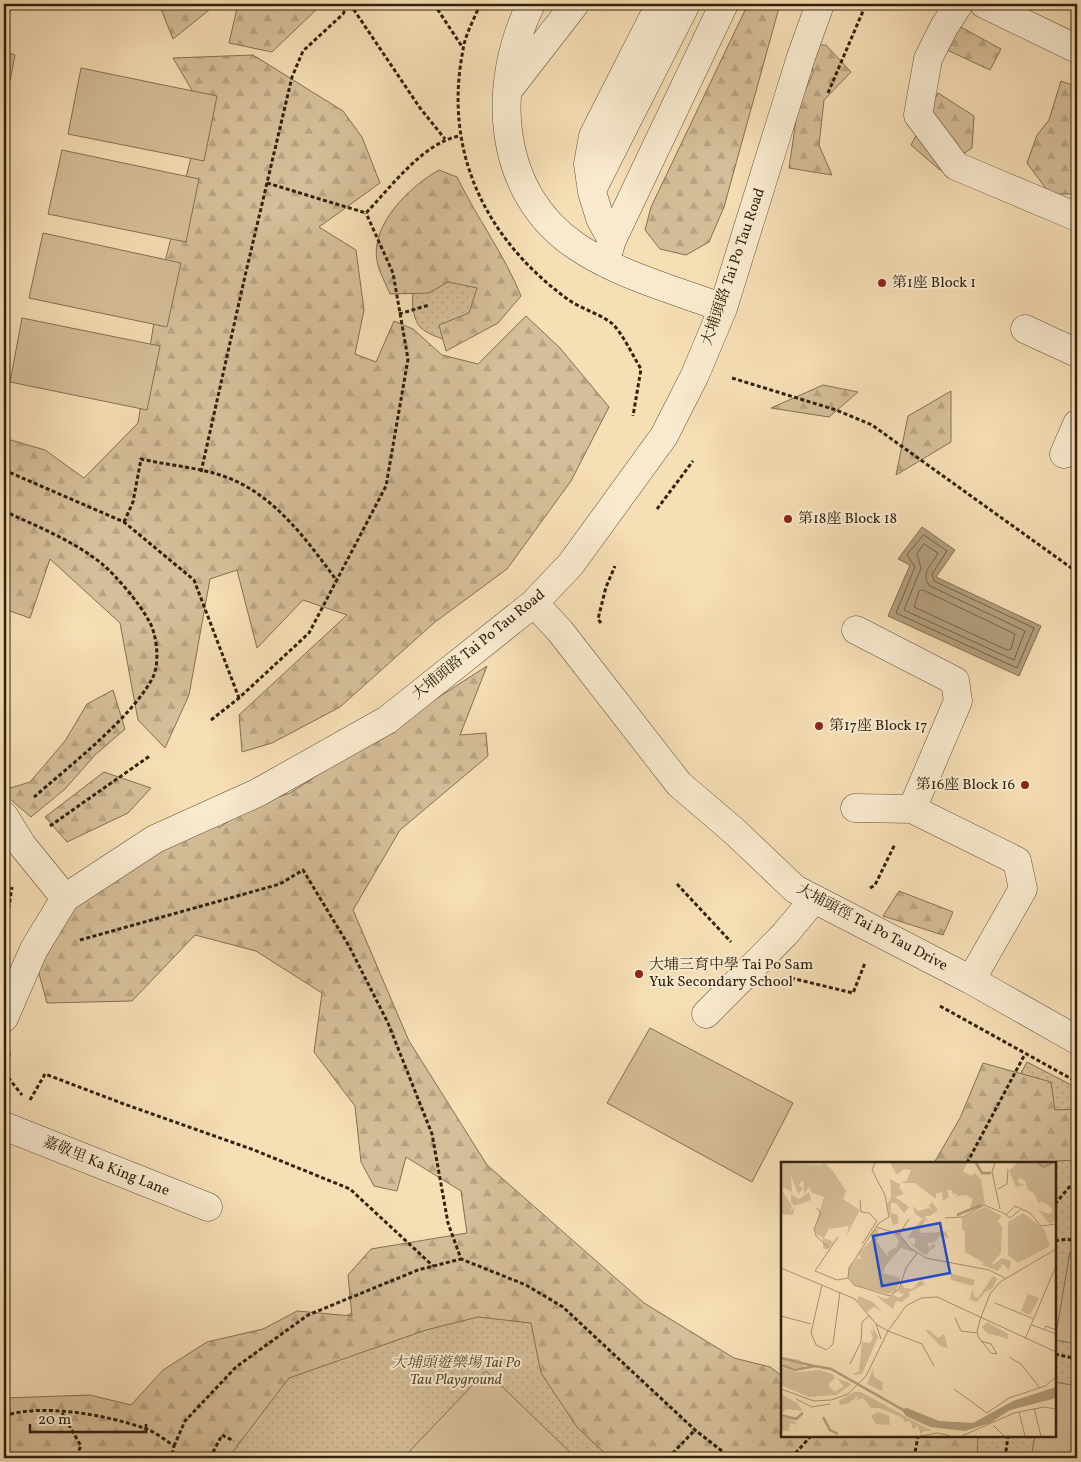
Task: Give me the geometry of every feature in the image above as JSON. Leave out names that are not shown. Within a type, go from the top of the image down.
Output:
[{"type":"street","points":[[531,4],[514,53],[507,92],[506,125],[516,168],[530,200],[549,226],[576,246],[608,252],[722,308]]},
{"type":"street","points":[[507,92],[574,4]]},
{"type":"street","points":[[608,252],[592,192],[588,164],[593,136],[660,4]]},
{"type":"street","points":[[592,192],[686,4]]},
{"type":"street","points":[[608,252],[724,4]]},
{"type":"street","name":"大埔頭路 Tai Po Tau Road","points":[[7,1031],[34,949],[65,898],[156,839],[257,793],[387,720],[534,603],[571,564],[664,436],[695,375],[722,308],[801,57],[820,4]]},
{"type":"street","points":[[959,4],[944,27],[928,59],[918,115],[956,166],[1077,217]]},
{"type":"street","points":[[984,4],[1077,49]]},
{"type":"street","points":[[1025,329],[1077,353]]},
{"type":"street","points":[[1064,454],[1077,424]]},
{"type":"street","name":"大埔頭徑 Tai Po Tau Drive","points":[[534,603],[560,632],[679,784],[734,831],[795,889],[971,980],[1077,1040]]},
{"type":"street","points":[[856,630],[955,681],[958,701],[912,809]]},
{"type":"street","points":[[854,808],[912,809],[1017,861],[1023,889],[971,980]]},
{"type":"street","points":[[6,819],[22,845],[65,898]]},
{"type":"street","points":[[706,1014],[785,934],[814,899]]},
{"type":"street","name":"嘉敬里 Ka King Lane","points":[[4,1126],[208,1207]]},
{"type":"path","points":[[201,472],[292,77],[303,51],[343,14],[349,4],[420,108],[445,139]]},
{"type":"path","points":[[434,4],[463,48]]},
{"type":"path","points":[[366,213],[431,147],[445,139],[460,136]]},
{"type":"path","points":[[212,720],[239,698],[309,633],[338,581],[386,486],[408,359],[393,273],[366,213],[267,183]]},
{"type":"path","points":[[399,314],[429,305]]},
{"type":"path","points":[[732,378],[836,410],[872,425],[1077,572]]},
{"type":"path","points":[[124,522],[133,502],[141,459],[219,475],[250,487],[301,532],[338,581]]},
{"type":"path","points":[[651,517],[693,461]]},
{"type":"path","points":[[4,470],[124,522],[194,580],[239,698]]},
{"type":"path","points":[[4,511],[49,532],[101,563],[126,590],[150,622],[157,649],[154,676],[127,713],[6,819]]},
{"type":"path","points":[[603,627],[598,618],[606,587],[615,564]]},
{"type":"path","points":[[22,845],[152,755]]},
{"type":"path","points":[[863,892],[874,885],[912,809]]},
{"type":"path","points":[[72,942],[280,884],[303,870],[349,946],[388,1023],[432,1134],[448,1223],[461,1259]]},
{"type":"path","points":[[677,884],[721,930]]},
{"type":"path","points":[[4,922],[8,913],[12,885]]},
{"type":"path","points":[[968,1162],[1025,1054],[1052,1027]]},
{"type":"path","points":[[7,1031],[7,1076],[28,1104],[45,1074],[280,1160],[350,1189],[433,1266]]},
{"type":"path","points":[[1056,1203],[1077,1178]]},
{"type":"path","points":[[1056,1241],[1077,1242]]},
{"type":"path","points":[[170,1458],[185,1421],[236,1367],[308,1315],[418,1270],[461,1259],[526,1285],[563,1307],[626,1368],[695,1430],[731,1458]]},
{"type":"path","points":[[1056,1354],[1077,1359]]},
{"type":"path","points":[[4,1416],[19,1411],[88,1414],[146,1428],[174,1446]]},
{"type":"path","points":[[61,1412],[81,1446],[75,1458]]},
{"type":"path","points":[[668,1458],[695,1430]]},
{"type":"path","points":[[210,1458],[222,1435],[234,1441]]},
{"type":"path","points":[[791,1458],[810,1437]]},
{"type":"path","points":[[914,1458],[918,1437]]},
{"type":"path","points":[[1005,1458],[1008,1437]]},
{"type":"green space","points":[[159,4],[209,4],[209,10],[173,39]]},
{"type":"green space","points":[[238,4],[315,4],[318,8],[272,52],[229,43]]},
{"type":"green space","points":[[748,4],[780,4],[724,207],[709,242],[686,255],[660,249],[645,230],[651,207]]},
{"type":"green space","points":[[957,25],[1001,49],[990,70],[945,49]]},
{"type":"green space","points":[[809,45],[826,45],[851,72],[824,100],[819,145],[832,175],[789,168],[798,106],[813,73]]},
{"type":"green space","points":[[4,52],[15,55],[4,112]]},
{"type":"green space","points":[[253,55],[343,111],[362,137],[380,183],[319,227],[356,250],[364,310],[355,354],[376,362],[394,321],[413,329],[442,355],[478,364],[526,316],[560,348],[609,407],[571,481],[507,569],[435,622],[340,707],[272,743],[242,752],[239,715],[347,615],[303,600],[257,648],[237,570],[210,579],[189,695],[165,748],[138,720],[120,623],[50,559],[30,618],[4,609],[4,438],[45,450],[84,478],[138,423],[161,278],[203,109],[173,58]]},
{"type":"green space","points":[[81,68],[217,96],[204,161],[68,134]]},
{"type":"green space","points":[[1061,81],[1077,87],[1077,194],[1050,194],[1027,163],[1037,135],[1049,120]]},
{"type":"green space","points":[[938,93],[974,116],[972,148],[940,170],[911,145]]},
{"type":"green space","points":[[62,150],[199,179],[186,242],[48,214]]},
{"type":"green space","points":[[439,170],[457,177],[507,265],[521,296],[498,323],[446,351],[439,325],[469,313],[477,288],[448,282],[429,293],[390,294],[378,265],[376,247],[386,221],[394,208],[416,186]]},
{"type":"green space","points":[[43,233],[181,263],[167,327],[29,298]]},
{"type":"green space","points":[[431,268],[489,291],[446,340],[430,334],[421,328],[413,311],[412,303],[416,283]]},
{"type":"green space","points":[[22,318],[160,346],[147,410],[10,382]]},
{"type":"green space","points":[[823,385],[858,392],[829,417],[771,408]]},
{"type":"green space","points":[[951,391],[951,442],[896,475],[908,416]]},
{"type":"green space","points":[[487,666],[460,735],[486,733],[488,756],[400,830],[353,910],[409,1041],[487,1165],[644,1303],[734,1358],[770,1367],[781,1375],[781,1437],[978,1437],[977,1458],[610,1458],[577,1427],[541,1373],[531,1323],[478,1317],[426,1330],[289,1378],[228,1458],[4,1458],[4,1398],[90,1395],[131,1405],[163,1370],[207,1342],[263,1329],[297,1311],[352,1316],[348,1275],[371,1249],[467,1233],[461,1191],[406,1157],[397,1191],[374,1186],[361,1162],[355,1106],[314,1052],[322,993],[256,951],[195,935],[132,1001],[47,1003],[29,937],[88,867],[214,821],[219,828],[247,808],[290,793]]},
{"type":"green space","points":[[113,690],[125,729],[95,755],[65,789],[31,817],[4,794],[4,790],[30,782],[65,741],[87,704]]},
{"type":"green space","points":[[104,772],[151,788],[128,813],[67,842],[45,817]]},
{"type":"green space","points":[[899,891],[953,912],[943,935],[883,916]]},
{"type":"green space","points":[[650,1028],[793,1103],[752,1182],[607,1103]]},
{"type":"green space","points":[[1027,1062],[1077,1088],[1077,1458],[801,1458],[821,1437],[1056,1437],[1056,1162],[973,1162]]},
{"type":"green space","points":[[983,1063],[1051,1082],[1055,1110],[1077,1109],[1077,1160],[1054,1162],[935,1162],[960,1118]]},
{"type":"green space","points":[[1070,1252],[1077,1254],[1077,1344],[1056,1340]]},
{"type":"green space","name":"大埔頭遊樂場 Tai Po Tau Playground","points":[[520,1295],[702,1458],[190,1458],[333,1323],[370,1303]]},
{"type":"green space","points":[[486,1371],[576,1458],[403,1458]]},
{"type":"green space","points":[[1056,1382],[1077,1386],[1077,1458],[1031,1458],[1035,1437],[1056,1437]]},
{"type":"water","points":[[922,527],[955,550],[936,577],[1041,626],[1019,676],[888,616],[910,565],[898,559]]},
{"type":"place","name":"第1座 Block 1","points":[[882,283]]},
{"type":"place","name":"第18座 Block 18","points":[[788,519]]},
{"type":"place","name":"第17座 Block 17","points":[[819,726]]},
{"type":"place","name":"第16座 Block 16","points":[[1025,785]]},
{"type":"place","name":"大埔三育中學 Tai Po Sam Yuk Secondary School","points":[[639,974]]}]
